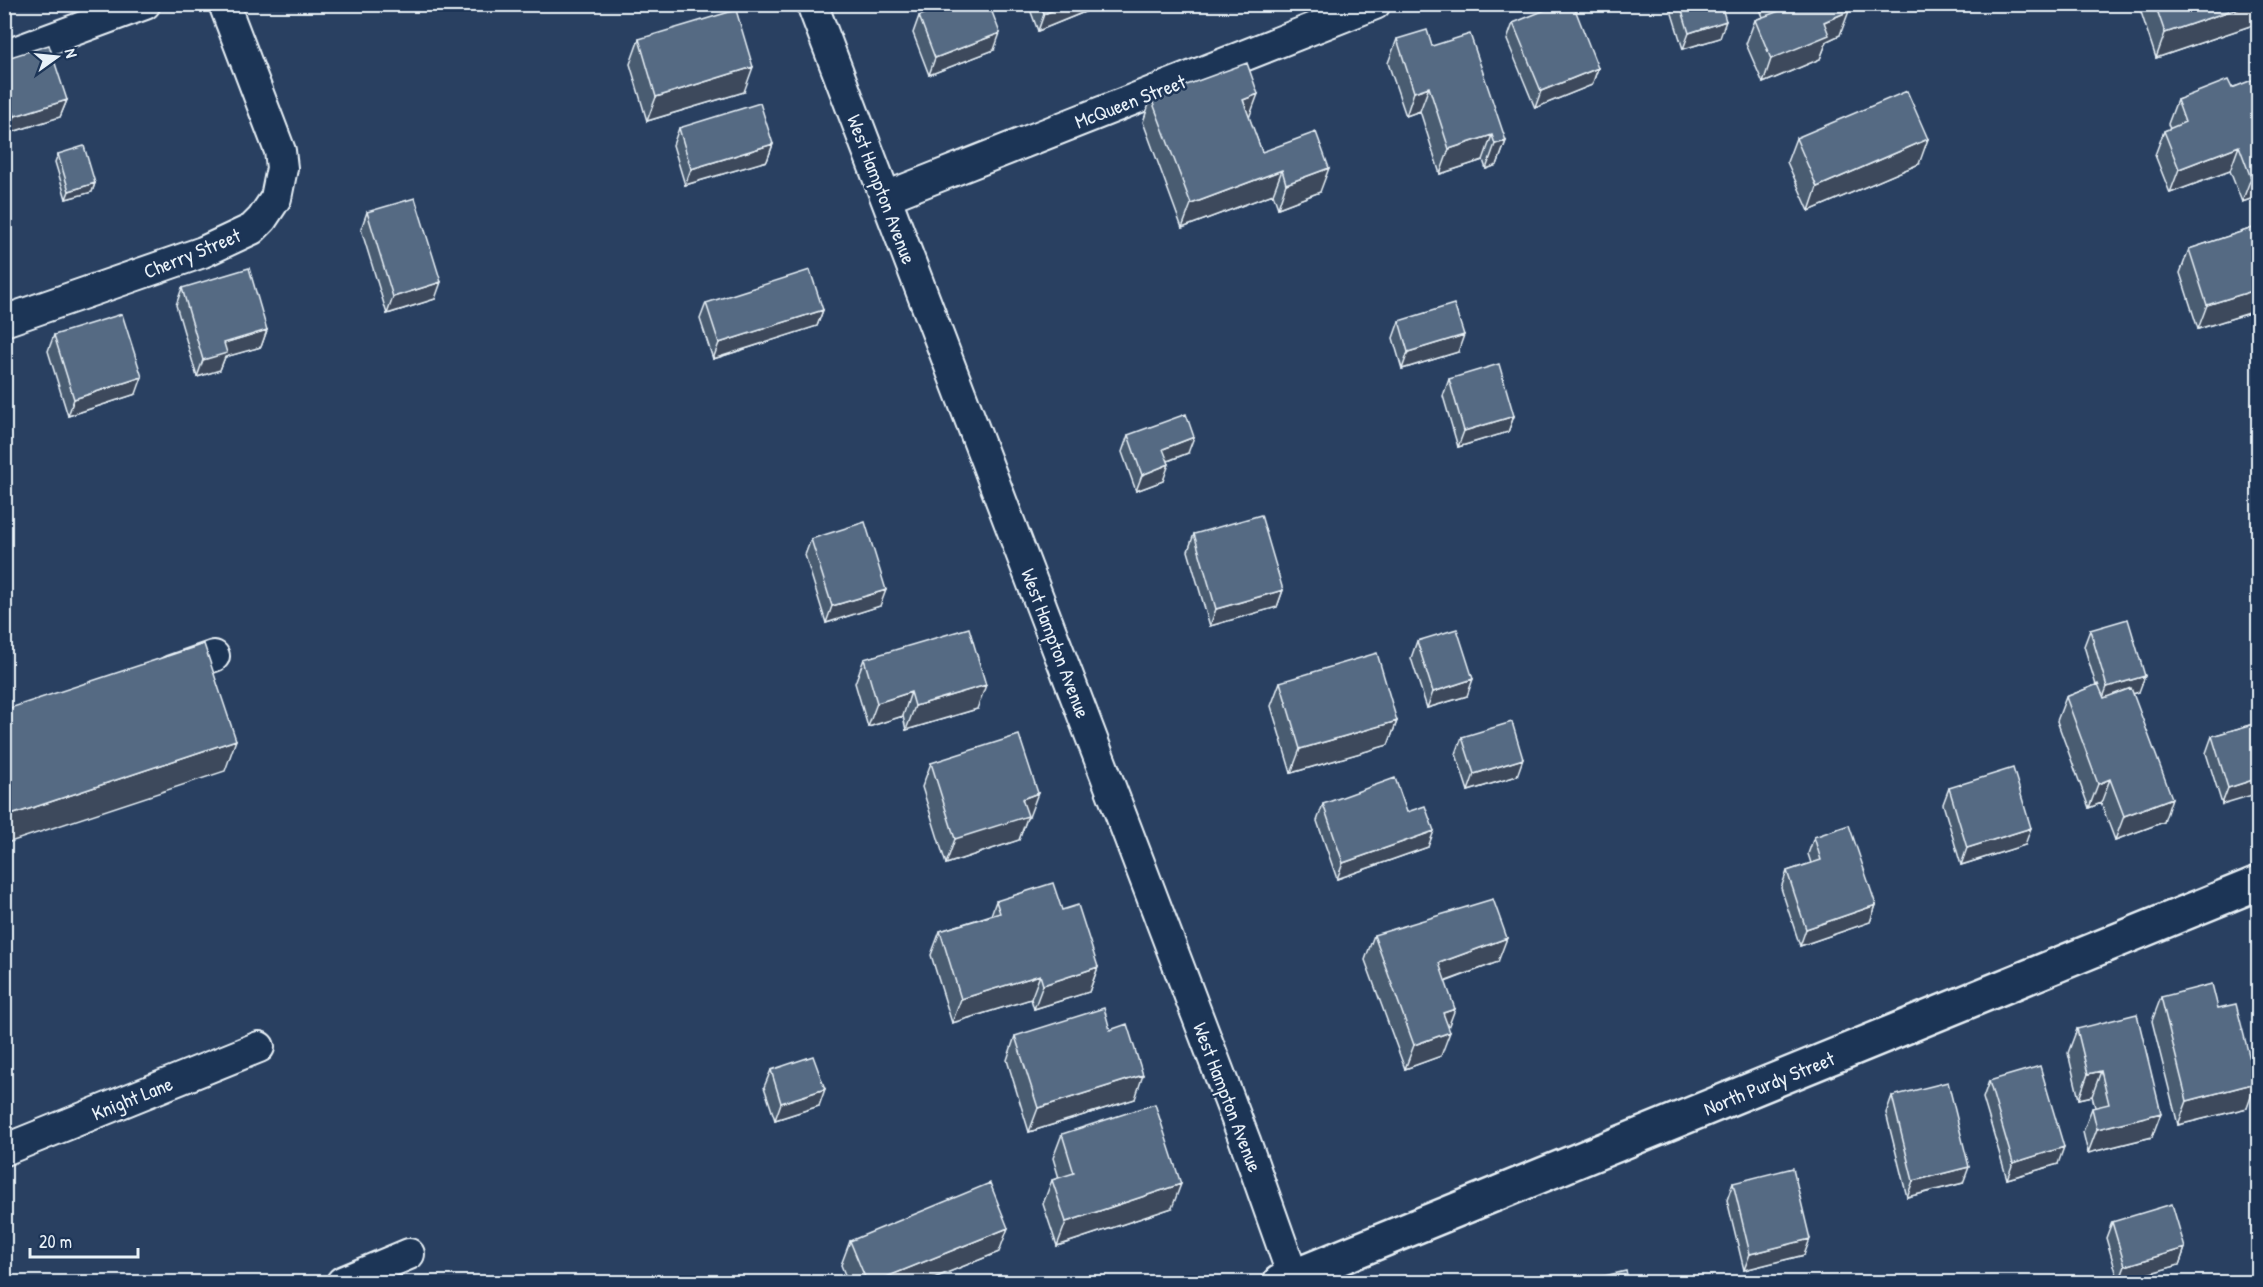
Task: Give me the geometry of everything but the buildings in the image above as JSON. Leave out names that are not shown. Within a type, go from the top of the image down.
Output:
[{"type":"street","points":[[4,56],[145,4]]},
{"type":"street","name":"Cherry Street","points":[[4,321],[202,252],[252,229],[262,219],[276,198],[282,168],[280,151],[224,4]]},
{"type":"street","name":"West Hampton Avenue","points":[[812,4],[1245,1141],[1290,1281]]},
{"type":"street","name":"McQueen Street","points":[[885,197],[1375,4]]},
{"type":"street","points":[[148,680],[214,656]]},
{"type":"street","name":"North Purdy Street","points":[[1290,1281],[2259,883]]},
{"type":"street","name":"Knight Lane","points":[[4,1150],[259,1047]]},
{"type":"street","points":[[342,1282],[409,1254]]}]
